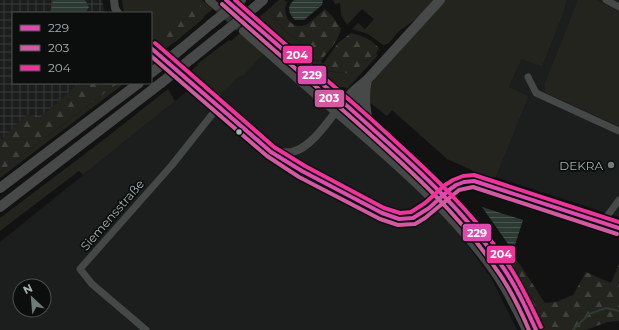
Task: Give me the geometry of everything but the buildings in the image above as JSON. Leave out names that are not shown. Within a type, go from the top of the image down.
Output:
[{"type":"highway","points":[[152,72],[241,0]]},
{"type":"highway","points":[[346,105],[356,89],[367,80],[440,0]]},
{"type":"highway","points":[[0,207],[161,83],[259,3]]},
{"type":"highway","points":[[367,80],[364,91],[364,104],[369,126]]},
{"type":"highway","points":[[0,188],[138,84]]},
{"type":"highway","points":[[346,105],[364,91]]},
{"type":"main road","points":[[114,0],[118,12]]},
{"type":"main road","points":[[209,0],[216,6]]},
{"type":"main road","points":[[252,23],[415,166],[443,195],[474,230],[502,266],[515,287],[536,330]]},
{"type":"main road","points":[[244,31],[381,152],[435,203],[476,248],[494,272],[526,330]]},
{"type":"main road","points":[[152,49],[158,55]]},
{"type":"main road","points":[[185,78],[270,151],[285,162],[395,219],[412,218],[435,203],[454,185]]},
{"type":"main road","points":[[270,151],[292,152],[301,149],[310,141],[335,112],[346,105]]},
{"type":"main road","points":[[292,152],[294,161],[300,170]]},
{"type":"main road","points":[[433,185],[454,185],[466,181],[479,182],[619,228]]},
{"type":"street","points":[[606,0],[619,7]]},
{"type":"street","points":[[528,77],[536,93],[619,131]]},
{"type":"street","name":"Siemensstraße","points":[[146,330],[92,284],[80,269],[172,165],[218,107]]},
{"type":"street","points":[[602,223],[619,200]]},
{"type":"shaded area","points":[[0,0],[102,0],[105,12],[12,12],[12,84],[78,84],[41,117],[7,135],[0,141]]},
{"type":"shaded area","points":[[53,0],[85,0],[89,7],[86,12],[50,12]]},
{"type":"shaded area","points":[[294,0],[323,0],[322,5],[304,20],[295,20],[289,10],[290,5]]},
{"type":"shaded area","points":[[567,0],[619,0],[619,217],[496,177],[529,96],[509,87],[522,58],[542,67],[564,12]]},
{"type":"shaded area","points":[[250,42],[336,115],[429,201],[455,228],[491,278],[517,330],[0,330],[0,242]]},
{"type":"shaded area","points":[[482,207],[523,220],[513,251]]},
{"type":"green space","points":[[122,0],[202,0],[213,9],[161,53],[152,45],[152,12],[124,12]]},
{"type":"green space","points":[[279,0],[284,0],[269,13],[274,16],[285,31],[299,41],[304,49],[315,60],[321,61],[328,71],[350,74],[376,54],[378,55],[347,89],[344,87],[337,87],[335,90],[255,21]]},
{"type":"green space","points":[[284,0],[286,2],[288,1],[285,11],[291,23],[300,26],[308,24],[325,9],[333,17],[341,29],[335,42],[321,61],[315,60],[304,49],[299,41],[285,31],[274,16],[269,13]]},
{"type":"green space","points":[[333,0],[435,0],[419,17],[399,31],[388,44],[383,45],[368,34],[352,29],[358,23],[365,29],[374,19],[362,9],[347,25],[341,15],[340,3],[335,4]]},
{"type":"green space","points":[[445,0],[567,0],[564,12],[542,67],[522,59],[509,87],[529,96],[496,177],[487,177],[447,159],[392,110],[387,116],[369,102],[370,86],[374,80]]},
{"type":"green space","points":[[578,0],[597,0],[619,12],[619,126],[548,94],[545,91],[545,83]]},
{"type":"green space","points":[[201,5],[199,18],[176,38],[159,40],[159,37],[195,6]]},
{"type":"green space","points":[[240,33],[264,53],[243,76],[238,77],[219,97],[210,91],[207,94],[186,75],[198,65],[197,64],[229,40],[231,41]]},
{"type":"green space","points":[[351,33],[373,42],[379,48],[376,54],[350,74],[328,71],[323,64],[338,43]]},
{"type":"green space","points":[[78,84],[117,84],[0,172],[0,141],[27,114],[41,117]]},
{"type":"green space","points":[[117,84],[124,84],[0,178],[0,172]]},
{"type":"green space","points":[[168,89],[175,101],[83,175],[79,171],[0,231],[0,218]]},
{"type":"green space","points":[[504,249],[514,257],[545,303],[556,302],[573,295],[586,272],[611,283],[619,264],[619,321],[607,322],[586,330],[543,330],[531,301],[501,253]]},
{"type":"waterway","points":[[573,330],[589,314],[606,308],[619,311]]},
{"type":"tunnel","points":[[226,0],[247,19]]},
{"type":"tunnel","points":[[216,6],[243,31]]},
{"type":"tunnel","points":[[158,55],[185,78]]},
{"type":"transit line","name":"229","points":[[226,0],[393,147],[459,212],[488,247],[507,274],[536,330]]},
{"type":"transit line","name":"204","points":[[235,0],[347,97],[450,193],[480,227],[517,278],[541,327]]},
{"type":"transit line","name":"203","points":[[222,4],[381,144],[417,177],[451,212],[482,249],[501,276],[529,330]]},
{"type":"transit line","name":"204","points":[[155,43],[274,147],[305,166],[384,208],[400,213],[411,212],[425,203],[445,185],[453,180],[463,176],[474,175],[619,222]]},
{"type":"transit line","name":"229","points":[[152,49],[271,152],[302,171],[382,213],[399,219],[413,218],[429,208],[456,185],[474,181],[619,228]]},
{"type":"transit line","name":"203","points":[[152,57],[267,156],[299,177],[380,219],[398,225],[415,224],[425,218],[459,190],[473,187],[617,234]]},
{"type":"place","name":"DEKRA","points":[[611,165]]}]
